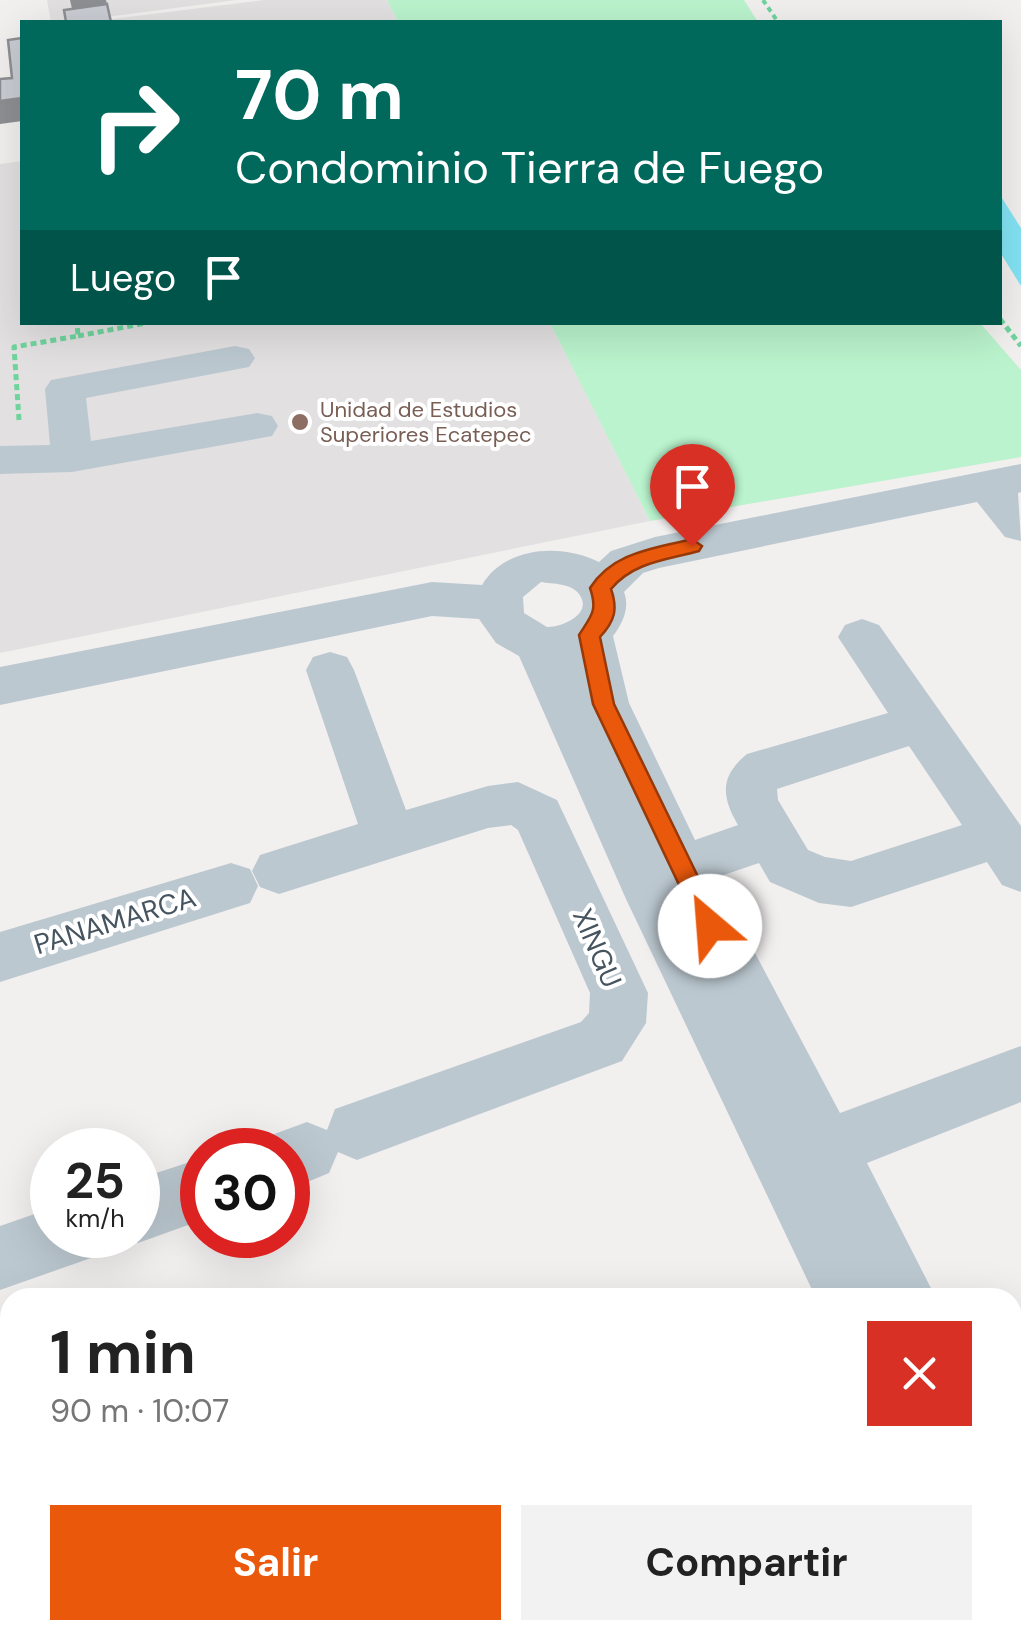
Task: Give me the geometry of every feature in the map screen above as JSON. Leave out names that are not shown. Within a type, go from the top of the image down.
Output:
[{"type":"street","points":[[72,458],[65,389],[235,358]]},
{"type":"street","points":[[0,460],[72,458],[257,426]]},
{"type":"street","points":[[498,603],[509,628],[576,622],[627,562],[1004,481],[1021,526]]},
{"type":"street","points":[[498,603],[511,579],[541,566],[575,570],[576,622],[667,883],[846,1288]]},
{"type":"street","points":[[0,686],[432,599],[498,603]]},
{"type":"street","points":[[862,637],[921,723],[1009,852],[851,884],[819,880],[789,866],[752,802],[750,781],[765,769],[921,723]]},
{"type":"street","points":[[330,670],[389,837]]},
{"type":"street","name":"XINGU","points":[[255,878],[488,807],[518,803],[538,815],[619,993],[617,1024],[601,1042],[318,1147]]},
{"type":"street","points":[[586,921],[771,836]]},
{"type":"street","name":"PANAMARCA","points":[[0,956],[255,878]]},
{"type":"street","points":[[667,883],[826,1149],[898,1288]]},
{"type":"street","points":[[826,1149],[1021,1074]]},
{"type":"street","points":[[0,1258],[30,1248]]},
{"type":"path","points":[[1002,322],[1021,346]]},
{"type":"path","points":[[78,336],[135,325]]},
{"type":"shaded area","points":[[47,0],[236,0],[83,20],[51,20]]},
{"type":"shaded area","points":[[263,0],[387,0],[397,20],[104,20]]},
{"type":"shaded area","name":"Unidad de Estudios Superiores Ecatepec","points":[[20,161],[20,325],[551,325],[650,521],[0,653],[0,164]]},
{"type":"green space","points":[[387,0],[744,0],[757,20],[397,20]]},
{"type":"green space","points":[[551,325],[982,325],[1021,370],[1021,457],[650,521]]},
{"type":"water","points":[[1002,198],[1021,228],[1021,286],[1002,255]]},
{"type":"building","points":[[107,4],[111,20],[66,20],[64,10]]},
{"type":"building","points":[[20,38],[20,98],[0,101],[0,79],[12,78],[8,40]]},
{"type":"place","name":"Unidad de Estudios Superiores Ecatepec","points":[[300,422]]},
{"type":"route","points":[[692,546],[627,562],[610,575],[600,588],[606,604],[603,621],[590,635],[604,704],[710,926]]}]
